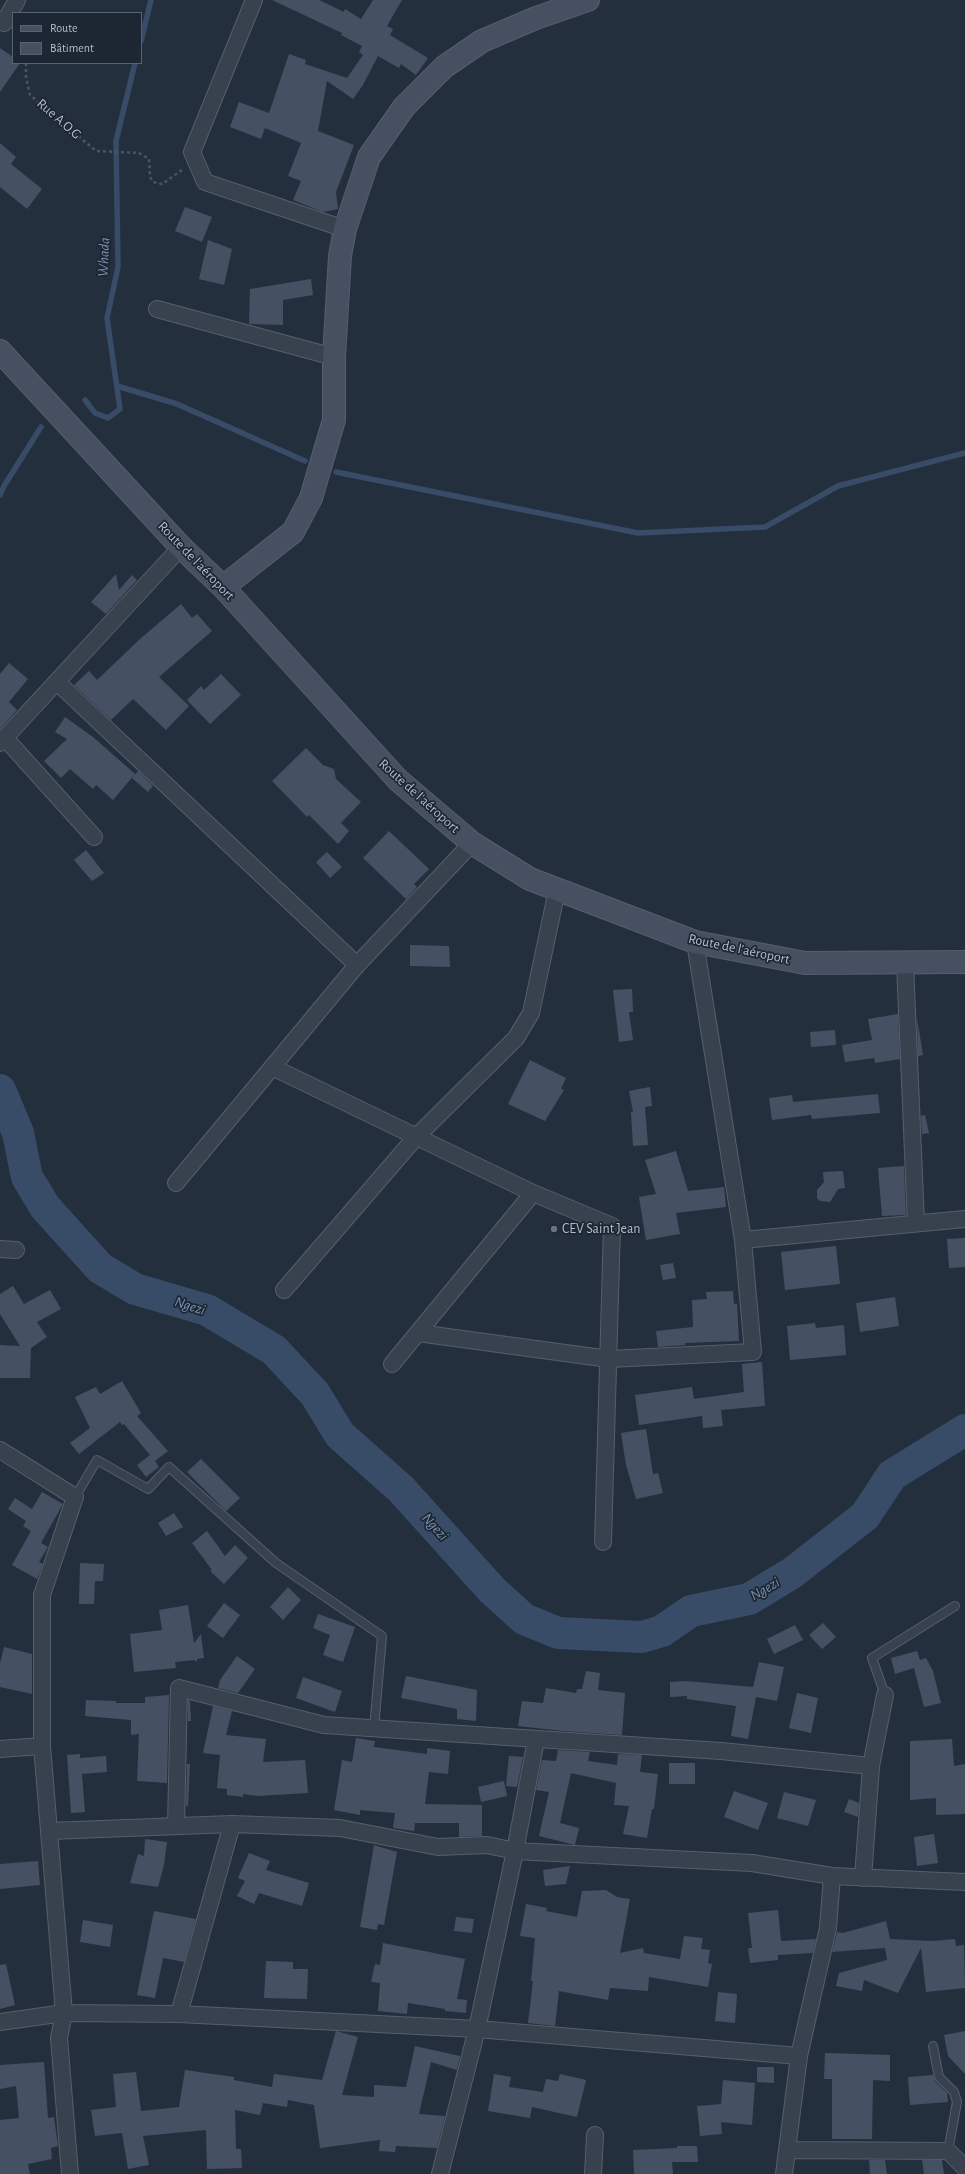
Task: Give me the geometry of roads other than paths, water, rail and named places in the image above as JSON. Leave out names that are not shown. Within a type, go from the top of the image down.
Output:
[{"type":"street","points":[[2,21],[17,0]]},
{"type":"street","points":[[254,0],[192,152],[205,182],[346,229]]},
{"type":"street","points":[[223,587],[293,532],[311,498],[334,420],[334,357],[340,256],[346,229],[369,157],[404,107],[444,67],[482,41],[536,18],[588,0]]},
{"type":"street","points":[[157,309],[334,357]]},
{"type":"street","name":"Route de l'aéroport","points":[[0,351],[181,547],[223,587],[398,780],[472,843],[530,879],[695,942],[805,963],[905,964],[965,962]]},
{"type":"street","points":[[94,837],[2,740],[181,547]]},
{"type":"street","points":[[57,682],[357,965]]},
{"type":"street","points":[[176,1183],[357,965],[472,843]]},
{"type":"street","points":[[284,1290],[416,1136],[516,1038],[531,1014],[557,890]]},
{"type":"street","points":[[418,1333],[609,1359],[753,1352],[743,1240],[695,942]]},
{"type":"street","points":[[905,964],[916,1223]]},
{"type":"street","points":[[272,1067],[533,1193],[612,1226],[609,1359],[602,1542]]},
{"type":"street","points":[[392,1364],[533,1193]]},
{"type":"street","points":[[743,1240],[965,1219]]},
{"type":"street","points":[[0,1249],[16,1250]]},
{"type":"street","points":[[0,1450],[75,1497],[42,1595],[42,1746],[64,2013],[59,2038],[70,2174]]},
{"type":"street","points":[[176,1826],[179,1688],[324,1725],[721,1751],[871,1766]]},
{"type":"street","points":[[863,1878],[871,1766],[885,1695]]},
{"type":"street","points":[[440,2174],[477,2029],[515,1851],[536,1740]]},
{"type":"street","points":[[0,1749],[42,1746]]},
{"type":"street","points":[[49,1831],[232,1824],[340,1828],[438,1847],[487,1845],[515,1851],[752,1863],[832,1876],[965,1882]]},
{"type":"street","points":[[179,2014],[232,1824]]},
{"type":"street","points":[[784,2174],[799,2056],[828,1928],[832,1876]]},
{"type":"street","points":[[0,2022],[64,2013],[179,2014],[477,2029],[799,2056]]},
{"type":"street","points":[[593,2174],[595,2135]]},
{"type":"street","points":[[786,2150],[948,2151],[965,2168]]},
{"type":"lane","points":[[75,1497],[97,1460],[148,1489],[170,1467],[276,1563],[382,1636],[374,1728]]},
{"type":"lane","points":[[885,1695],[872,1658],[955,1606]]},
{"type":"lane","points":[[933,2046],[939,2077],[954,2092],[957,2102],[948,2151]]},
{"type":"waterway","name":"Whada","points":[[142,37],[151,0]]},
{"type":"waterway","name":"Whada","points":[[85,400],[95,413],[108,418],[120,409],[107,318],[118,267],[116,141],[135,64]]},
{"type":"waterway","points":[[117,386],[177,404],[305,461]]},
{"type":"waterway","name":"Whada","points":[[0,495],[4,486],[41,427]]},
{"type":"waterway","points":[[336,472],[638,533],[765,527],[838,486],[965,453]]},
{"type":"waterway","name":"Ngezi","points":[[0,1090],[18,1133],[27,1177],[45,1207],[100,1268],[135,1289],[207,1310],[274,1350],[315,1394],[340,1435],[401,1489],[492,1590],[524,1619],[558,1633],[642,1637],[662,1631],[691,1611],[749,1599],[792,1573],[865,1516],[892,1475],[965,1430]]},
{"type":"place","name":"CEV Saint Jean","points":[[554,1229]]}]
